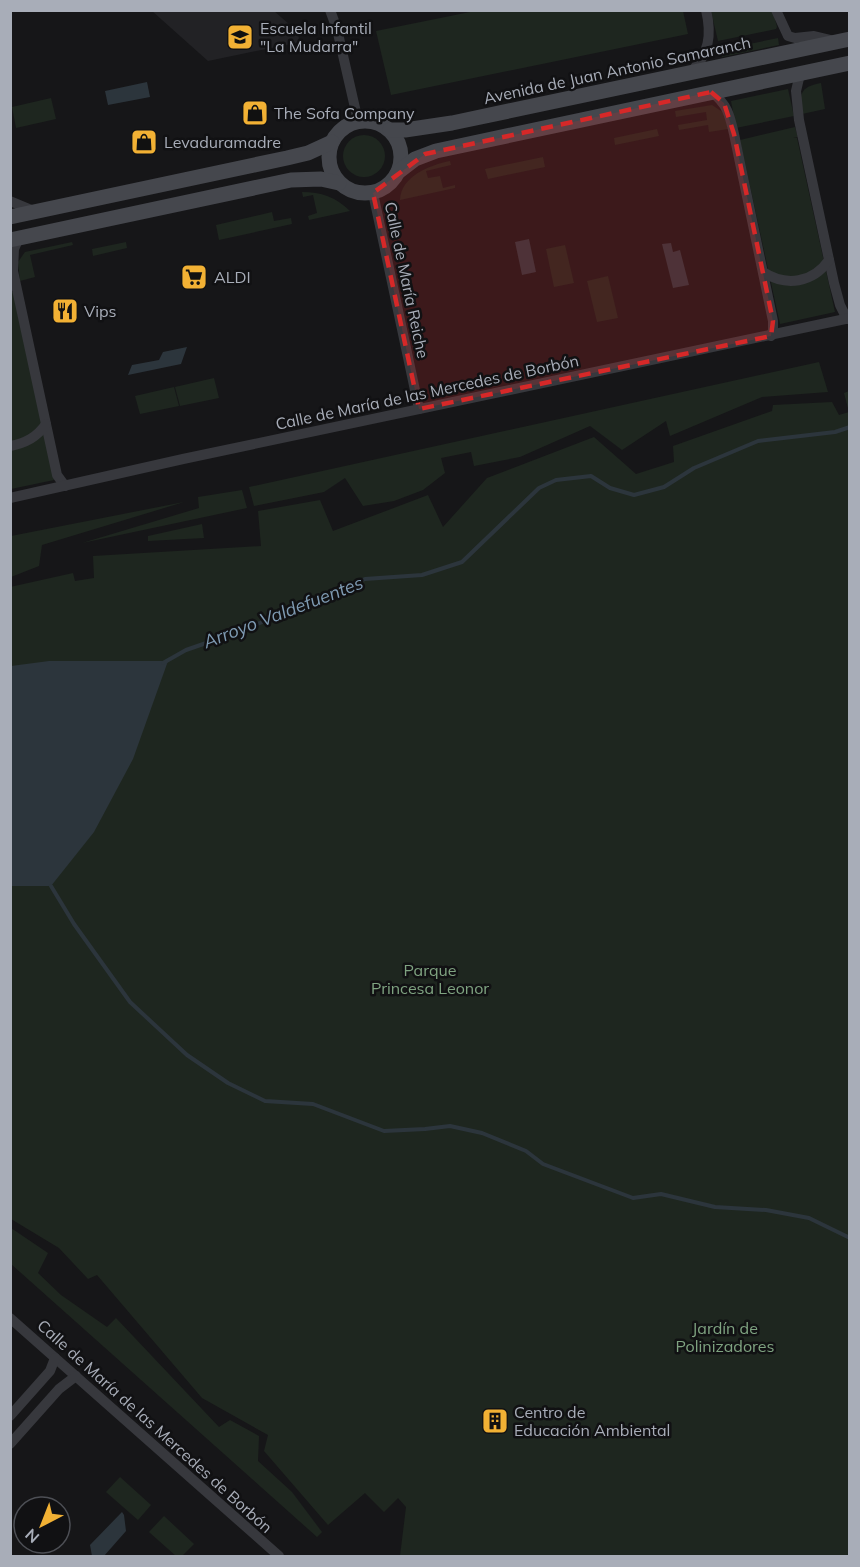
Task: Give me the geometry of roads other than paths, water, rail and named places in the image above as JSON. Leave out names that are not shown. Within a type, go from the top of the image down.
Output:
[{"type":"street","points":[[330,10],[338,29],[358,121]]},
{"type":"street","points":[[691,72],[699,65],[708,47],[710,27],[706,10]]},
{"type":"street","points":[[776,10],[788,36],[844,40]]},
{"type":"street","name":"Avenida de Juan Antonio Samaranch","points":[[390,130],[452,123],[844,40]]},
{"type":"street","points":[[65,486],[57,476],[13,271],[15,239],[291,180],[321,179],[339,183],[355,192],[373,193],[383,189],[398,172],[415,159],[436,151],[849,63]]},
{"type":"street","points":[[800,74],[797,82],[796,103],[829,260],[840,304],[848,318]]},
{"type":"street","points":[[711,92],[724,103],[729,112],[773,321],[771,336]]},
{"type":"street","points":[[10,218],[308,153],[332,142],[345,127],[358,121],[375,122],[390,130],[397,138],[402,153],[398,172]]},
{"type":"street","points":[[332,142],[328,163],[339,183]]},
{"type":"street","name":"Calle de María Reiche","points":[[373,193],[419,409]]},
{"type":"street","points":[[10,201],[38,212]]},
{"type":"street","points":[[763,272],[780,280],[800,281],[815,275],[829,260]]},
{"type":"street","name":"Calle de María de las Mercedes de Borbón","points":[[10,498],[848,318]]},
{"type":"street","points":[[10,446],[39,434],[46,424]]},
{"type":"street","name":"Calle de María de las Mercedes de Borbón","points":[[10,1318],[279,1557]]},
{"type":"street","points":[[10,1416],[50,1371],[55,1358]]},
{"type":"street","points":[[10,1444],[59,1389],[76,1376]]},
{"type":"waterway","name":"Arroyo Valdefuentes","points":[[163,663],[186,650],[238,632],[365,579],[422,575],[462,562],[539,488],[556,480],[591,476],[610,488],[634,495],[664,487],[694,468],[758,441],[835,432],[850,427]]},
{"type":"waterway","points":[[51,886],[74,924],[130,1002],[187,1055],[228,1083],[265,1101],[313,1104],[384,1131],[450,1126],[482,1133],[526,1151],[543,1164],[633,1198],[661,1194],[715,1207],[766,1210],[809,1218],[850,1238]]},
{"type":"place","name":"Escuela Infantil \"La Mudarra\"","points":[[240,37]]},
{"type":"place","name":"The Sofa Company","points":[[255,113]]},
{"type":"place","name":"Levaduramadre","points":[[144,142]]},
{"type":"place","name":"ALDI","points":[[194,277]]},
{"type":"place","name":"Vips","points":[[65,311]]},
{"type":"place","name":"Centro de Educación Ambiental","points":[[495,1421]]},
{"type":"park label","name":"Parque Princesa Leonor","points":[[430,979]]},
{"type":"park label","name":"Jardín de Polinizadores","points":[[725,1337]]}]
